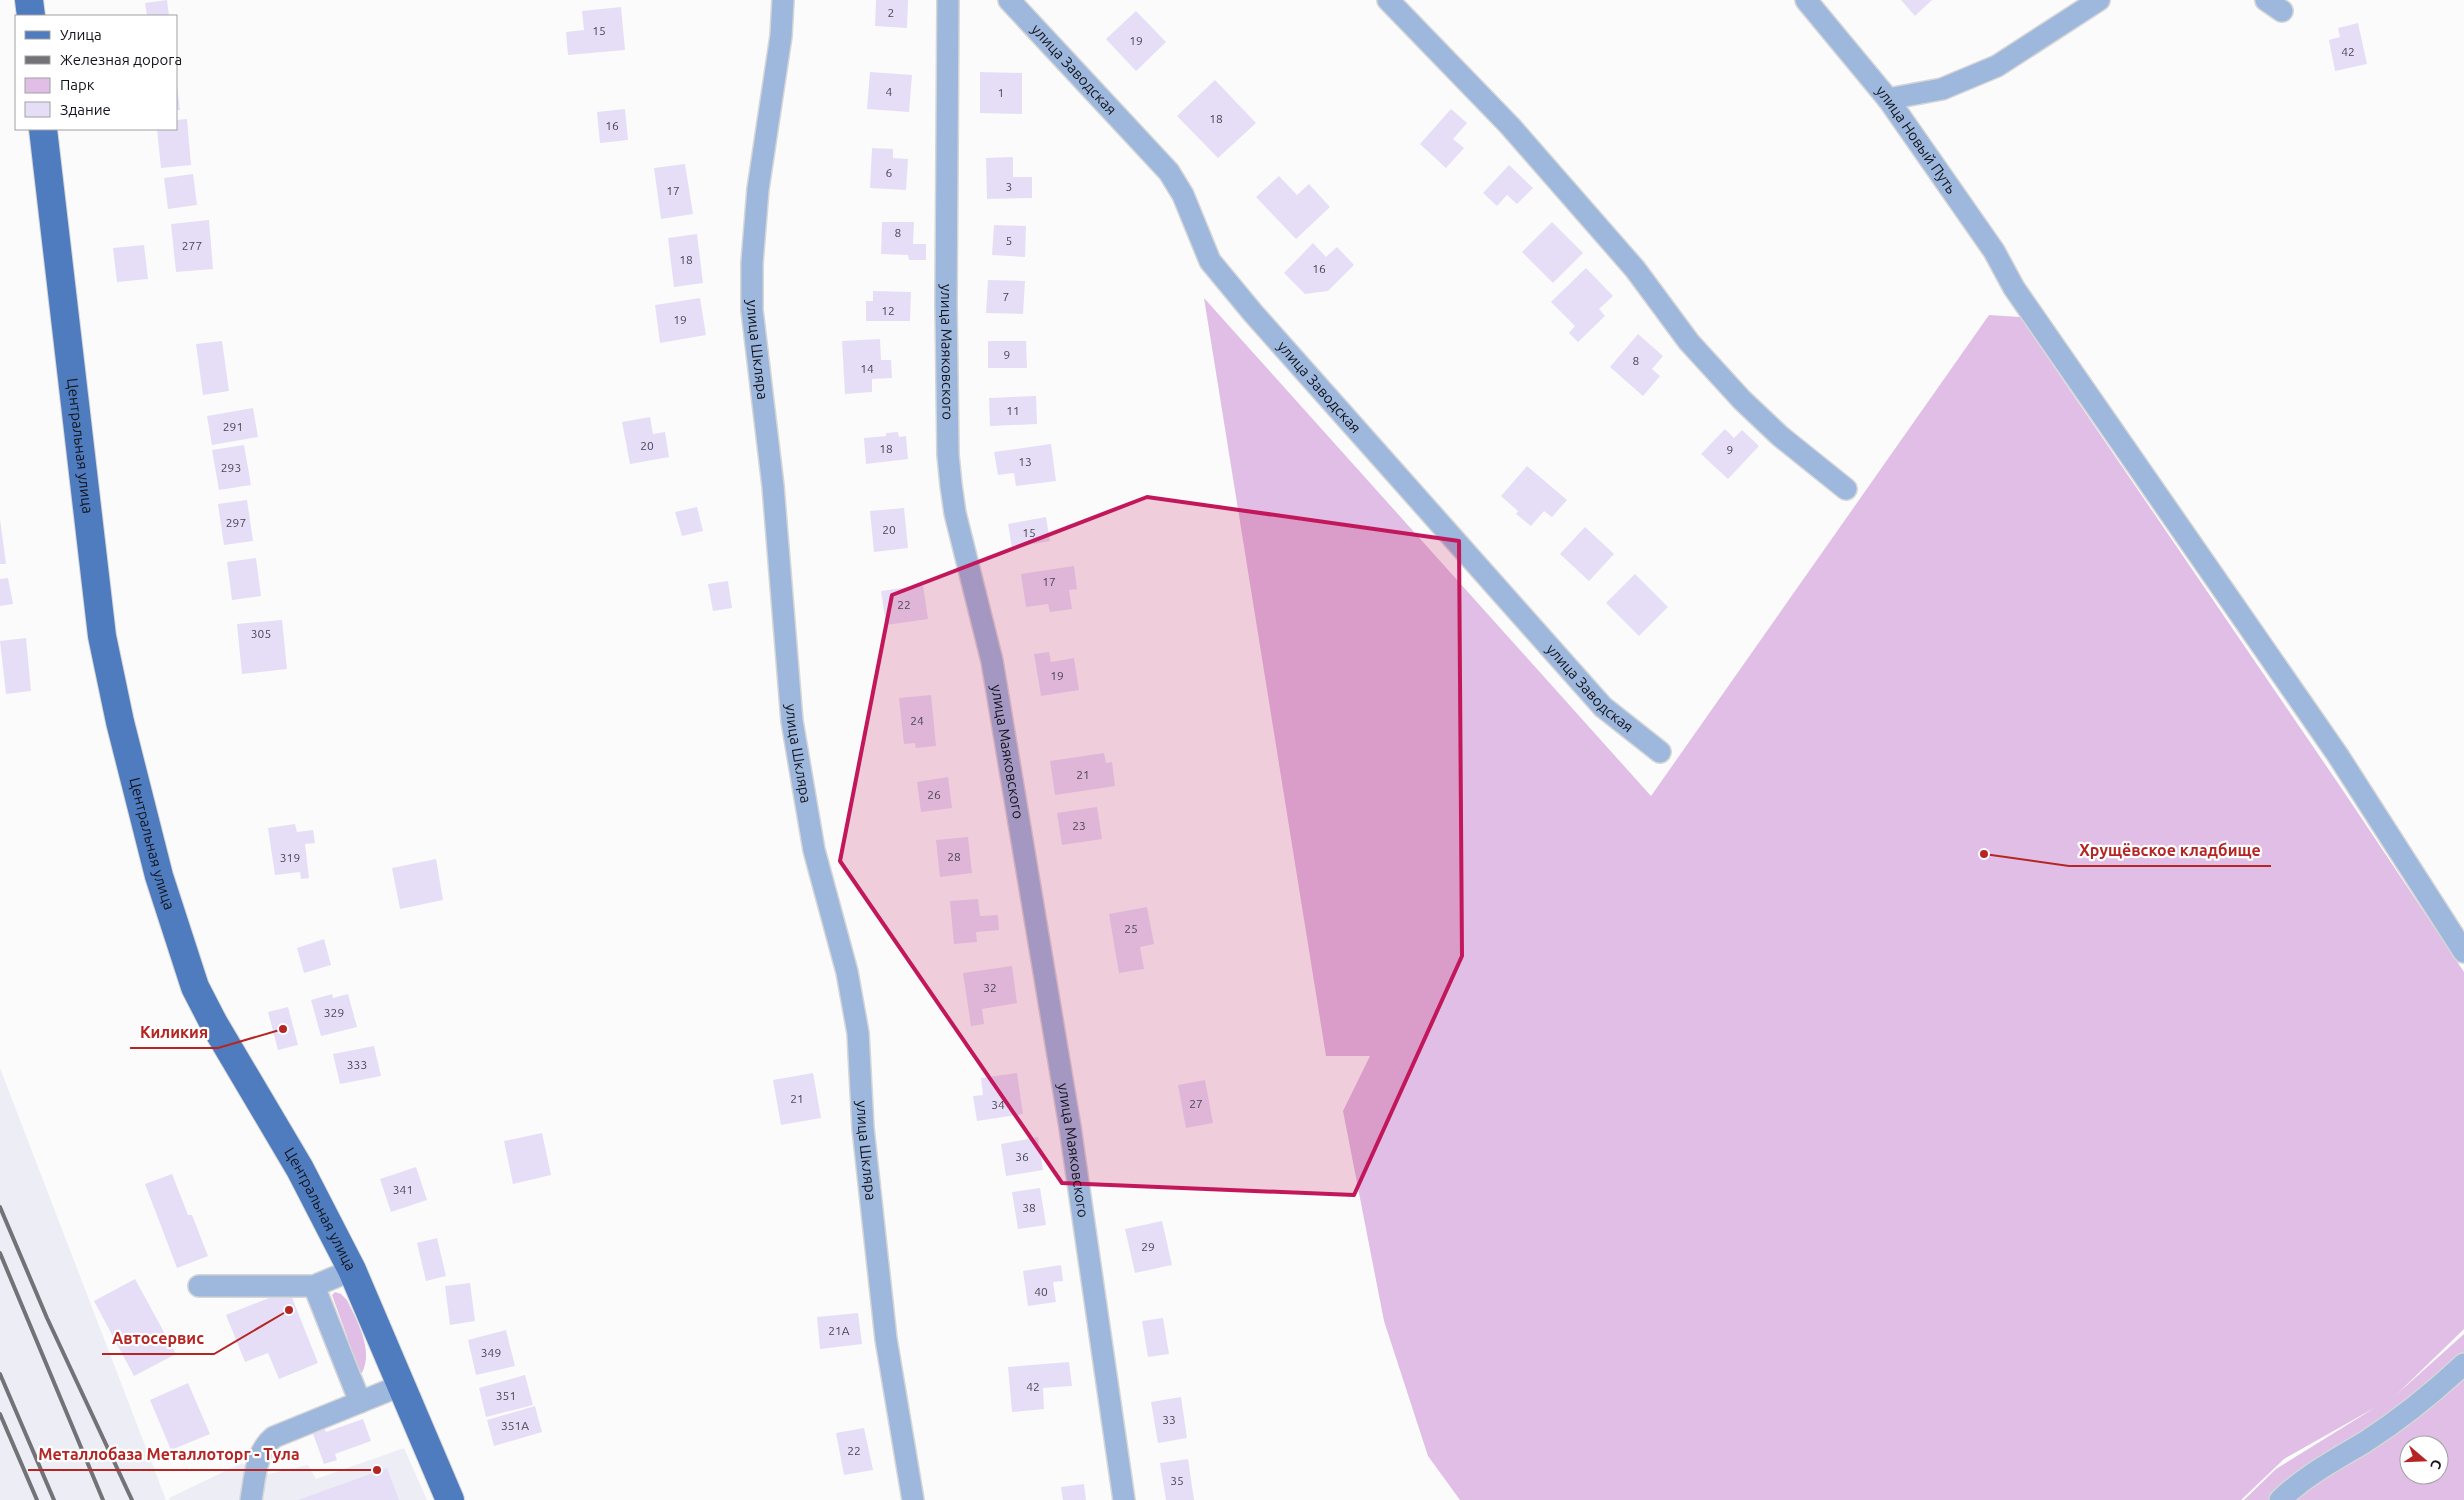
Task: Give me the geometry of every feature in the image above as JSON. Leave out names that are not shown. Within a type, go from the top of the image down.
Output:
[{"type":"main road","points":[[30,0],[31,15]]},
{"type":"main road","name":"Центральная улица","points":[[43,130],[102,636],[120,722],[157,868],[195,987],[213,1022],[300,1169],[352,1270],[450,1500]]},
{"type":"street","name":"улица Шкляра","points":[[783,0],[780,36],[758,189],[752,262],[752,310],[773,486],[792,721],[814,850],[847,972],[858,1033],[863,1128],[886,1339],[913,1500]]},
{"type":"street","name":"улица Маяковского","points":[[948,0],[946,303],[948,455],[951,485],[955,513],[992,660],[1070,1127],[1124,1500]]},
{"type":"street","name":"улица Заводская","points":[[1009,0],[1168,172],[1183,195],[1210,261],[1254,313],[1603,707],[1660,752]]},
{"type":"street","points":[[1388,0],[1510,126],[1635,269],[1689,342],[1742,400],[1780,436],[1846,489]]},
{"type":"street","name":"улица Новый Путь","points":[[1806,0],[1888,99],[1994,251],[2014,288],[2337,754],[2464,952]]},
{"type":"street","points":[[1888,99],[1942,89],[1997,66],[2099,0]]},
{"type":"street","points":[[199,1286],[314,1286],[352,1270]]},
{"type":"street","points":[[314,1286],[360,1402]]},
{"type":"street","points":[[2280,1500],[2296,1485],[2329,1462],[2406,1414],[2464,1364]]},
{"type":"street","points":[[251,1500],[260,1456],[274,1436],[402,1385]]},
{"type":"highlighted area","points":[[1147,497],[1459,541],[1462,956],[1354,1195],[1062,1183],[840,861],[892,595]]},
{"type":"shaded area","points":[[0,1068],[166,1500],[0,1500]]},
{"type":"shaded area","points":[[404,1448],[427,1500],[170,1500],[169,1498],[242,1463],[265,1475],[308,1465],[316,1479]]},
{"type":"green space","points":[[1204,298],[1651,796],[1989,315],[2020,317],[2344,792],[2464,972],[2464,1329],[2396,1395],[2464,1334],[2464,1500],[2244,1500],[2276,1469],[2376,1407],[2284,1459],[2241,1500],[1460,1500],[1428,1456],[1384,1321],[1343,1111],[1370,1056],[1326,1056]]},
{"type":"green space","points":[[335,1292],[341,1294],[347,1300],[363,1336],[366,1355],[362,1373],[357,1370],[344,1341],[348,1339],[332,1295]]},
{"type":"building","points":[[167,0],[169,15],[147,15],[145,3]]},
{"type":"building","points":[[876,0],[908,0],[907,28],[875,26]]},
{"type":"building","points":[[1901,0],[1932,0],[1915,16]]},
{"type":"building","points":[[621,7],[625,50],[568,55],[566,32],[584,30],[582,11]]},
{"type":"building","points":[[1136,11],[1166,42],[1136,71],[1106,39]]},
{"type":"building","points":[[2358,23],[2367,64],[2335,71],[2329,40],[2340,37],[2338,28]]},
{"type":"building","points":[[870,72],[912,75],[909,112],[867,109]]},
{"type":"building","points":[[980,72],[1022,73],[1022,114],[980,113]]},
{"type":"building","points":[[1215,80],[1256,123],[1218,158],[1177,116]]},
{"type":"building","points":[[178,94],[180,110],[178,110]]},
{"type":"building","points":[[625,109],[628,140],[600,143],[597,112]]},
{"type":"building","points":[[1451,109],[1467,123],[1453,139],[1464,148],[1446,168],[1420,144]]},
{"type":"building","points":[[187,119],[191,165],[161,168],[157,130],[178,130],[178,120]]},
{"type":"building","points":[[872,148],[893,149],[893,158],[908,159],[906,190],[870,188]]},
{"type":"building","points":[[1013,157],[1013,177],[1032,177],[1032,198],[987,199],[986,158]]},
{"type":"building","points":[[685,164],[693,214],[661,219],[654,168]]},
{"type":"building","points":[[1509,165],[1533,188],[1517,204],[1507,195],[1497,206],[1483,193]]},
{"type":"building","points":[[193,174],[197,205],[168,209],[164,178]]},
{"type":"building","points":[[1279,176],[1297,195],[1309,184],[1330,207],[1296,239],[1256,197]]},
{"type":"building","points":[[209,220],[213,269],[176,272],[171,224]]},
{"type":"building","points":[[882,222],[914,222],[913,244],[926,244],[926,260],[909,260],[908,255],[881,254]]},
{"type":"building","points":[[1552,222],[1583,253],[1553,283],[1522,252]]},
{"type":"building","points":[[994,225],[1026,226],[1025,257],[992,255]]},
{"type":"building","points":[[697,234],[703,283],[674,287],[668,238]]},
{"type":"building","points":[[1313,243],[1326,257],[1337,247],[1354,265],[1328,291],[1305,294],[1284,273]]},
{"type":"building","points":[[144,245],[148,279],[117,282],[113,248]]},
{"type":"building","points":[[1586,268],[1613,296],[1599,309],[1605,316],[1578,342],[1569,333],[1575,326],[1551,302]]},
{"type":"building","points":[[988,280],[1025,281],[1023,314],[986,313]]},
{"type":"building","points":[[873,291],[911,292],[910,321],[866,321],[866,301],[873,301]]},
{"type":"building","points":[[700,298],[706,335],[660,343],[655,305]]},
{"type":"building","points":[[1638,334],[1663,356],[1652,369],[1660,376],[1643,396],[1610,367]]},
{"type":"building","points":[[880,339],[881,360],[891,360],[892,378],[872,379],[872,392],[845,394],[842,341]]},
{"type":"building","points":[[222,341],[229,391],[203,395],[196,344]]},
{"type":"building","points":[[988,341],[1026,341],[1027,368],[988,368]]},
{"type":"building","points":[[1036,396],[1037,424],[990,426],[989,398]]},
{"type":"building","points":[[253,408],[258,437],[212,445],[207,416]]},
{"type":"building","points":[[650,417],[653,434],[665,432],[669,457],[630,464],[622,422]]},
{"type":"building","points":[[1725,429],[1734,438],[1742,430],[1759,446],[1728,479],[1701,454]]},
{"type":"building","points":[[898,432],[899,437],[906,436],[908,459],[866,464],[864,438],[886,436],[886,433]]},
{"type":"building","points":[[1051,444],[1056,481],[1016,486],[1014,473],[998,475],[994,452]]},
{"type":"building","points":[[244,445],[251,485],[219,490],[212,450]]},
{"type":"building","points":[[1527,466],[1567,500],[1552,517],[1544,511],[1531,526],[1516,514],[1518,511],[1501,496]]},
{"type":"building","points":[[247,500],[253,541],[224,545],[218,504]]},
{"type":"building","points":[[697,507],[703,531],[682,536],[675,512]]},
{"type":"building","points":[[904,508],[908,548],[874,552],[870,511]]},
{"type":"building","points":[[1046,517],[1050,541],[1012,548],[1008,524]]},
{"type":"building","points":[[0,519],[6,564],[0,564]]},
{"type":"building","points":[[1585,527],[1614,554],[1589,581],[1560,554]]},
{"type":"building","points":[[256,558],[261,596],[232,600],[227,562]]},
{"type":"building","points":[[1074,566],[1077,589],[1069,590],[1072,609],[1050,612],[1048,604],[1026,607],[1021,574]]},
{"type":"building","points":[[1635,574],[1668,607],[1639,636],[1606,603]]},
{"type":"building","points":[[8,578],[13,604],[0,606],[0,579]]},
{"type":"building","points":[[728,581],[732,608],[713,611],[708,584]]},
{"type":"building","points":[[923,585],[928,619],[886,625],[881,591]]},
{"type":"building","points":[[282,620],[287,669],[242,674],[237,624]]},
{"type":"building","points":[[26,638],[31,691],[6,694],[0,641]]},
{"type":"building","points":[[1049,652],[1051,662],[1074,658],[1079,690],[1041,696],[1034,654]]},
{"type":"building","points":[[931,695],[936,746],[916,748],[915,743],[904,744],[899,698]]},
{"type":"building","points":[[1104,753],[1106,763],[1112,762],[1115,786],[1055,795],[1050,761]]},
{"type":"building","points":[[948,777],[952,808],[921,812],[917,782]]},
{"type":"building","points":[[1097,807],[1102,839],[1062,845],[1057,813]]},
{"type":"building","points":[[295,824],[297,832],[313,830],[315,843],[305,844],[309,878],[301,879],[300,872],[275,875],[268,828]]},
{"type":"building","points":[[968,837],[972,873],[940,877],[936,840]]},
{"type":"building","points":[[436,859],[443,900],[400,909],[392,868]]},
{"type":"building","points":[[978,899],[980,916],[998,915],[999,930],[976,932],[977,942],[954,944],[950,901]]},
{"type":"building","points":[[1147,907],[1154,944],[1140,947],[1144,969],[1119,973],[1109,914]]},
{"type":"building","points":[[324,939],[331,965],[304,973],[297,948]]},
{"type":"building","points":[[1012,966],[1017,1003],[982,1009],[984,1024],[971,1026],[963,973]]},
{"type":"building","points":[[332,994],[333,998],[348,994],[357,1027],[321,1036],[311,1000]]},
{"type":"building","points":[[288,1007],[298,1045],[278,1050],[268,1012]]},
{"type":"building","points":[[374,1046],[381,1076],[340,1084],[333,1054]]},
{"type":"building","points":[[813,1073],[821,1118],[781,1125],[773,1080]]},
{"type":"building","points":[[1017,1073],[1023,1114],[977,1121],[973,1096],[983,1095],[981,1078]]},
{"type":"building","points":[[1205,1080],[1213,1123],[1186,1128],[1178,1085]]},
{"type":"building","points":[[542,1133],[551,1175],[513,1184],[504,1141]]},
{"type":"building","points":[[1038,1137],[1043,1170],[1006,1176],[1001,1144]]},
{"type":"building","points":[[416,1167],[427,1200],[391,1212],[380,1179]]},
{"type":"building","points":[[172,1174],[188,1215],[192,1215],[208,1256],[177,1268],[145,1184]]},
{"type":"building","points":[[1040,1188],[1046,1225],[1018,1229],[1012,1192]]},
{"type":"building","points":[[1162,1221],[1172,1265],[1135,1273],[1125,1229]]},
{"type":"building","points":[[437,1238],[446,1276],[426,1281],[417,1243]]},
{"type":"building","points":[[1061,1265],[1063,1281],[1053,1282],[1056,1302],[1028,1306],[1023,1271]]},
{"type":"building","points":[[135,1279],[176,1354],[134,1376],[94,1301]]},
{"type":"building","points":[[470,1283],[475,1321],[450,1325],[445,1286]]},
{"type":"building","points":[[289,1290],[318,1363],[279,1379],[268,1353],[245,1362],[226,1315]]},
{"type":"building","points":[[858,1313],[862,1344],[820,1349],[817,1317]]},
{"type":"building","points":[[1163,1318],[1169,1354],[1148,1357],[1142,1321]]},
{"type":"building","points":[[506,1330],[515,1366],[476,1375],[468,1340]]},
{"type":"building","points":[[1069,1362],[1072,1386],[1043,1388],[1044,1409],[1012,1412],[1008,1367]]},
{"type":"building","points":[[525,1375],[533,1405],[486,1417],[479,1388]]},
{"type":"building","points":[[188,1383],[210,1434],[171,1450],[150,1400]]},
{"type":"building","points":[[1181,1397],[1187,1438],[1158,1443],[1151,1402]]},
{"type":"building","points":[[535,1406],[542,1432],[494,1446],[487,1420]]},
{"type":"building","points":[[363,1419],[371,1441],[335,1454],[337,1460],[324,1464],[312,1431],[324,1427],[326,1432]]},
{"type":"building","points":[[864,1428],[873,1470],[844,1475],[836,1433]]},
{"type":"building","points":[[1188,1459],[1194,1500],[1166,1500],[1160,1463]]},
{"type":"building","points":[[387,1468],[399,1500],[298,1500]]},
{"type":"building","points":[[1084,1484],[1086,1500],[1063,1500],[1061,1487]]},
{"type":"railway","points":[[0,1207],[47,1318],[132,1500]]},
{"type":"railway","points":[[0,1253],[103,1500]]},
{"type":"railway","points":[[0,1374],[54,1500]]},
{"type":"railway","points":[[0,1414],[37,1500]]},
{"type":"place","name":"Хрущёвское кладбище","points":[[1984,854]]},
{"type":"place","name":"Киликия","points":[[283,1029]]},
{"type":"place","name":"Автосервис","points":[[289,1310]]},
{"type":"place","name":"Металлобаза Металлоторг - Тула","points":[[377,1470]]}]
